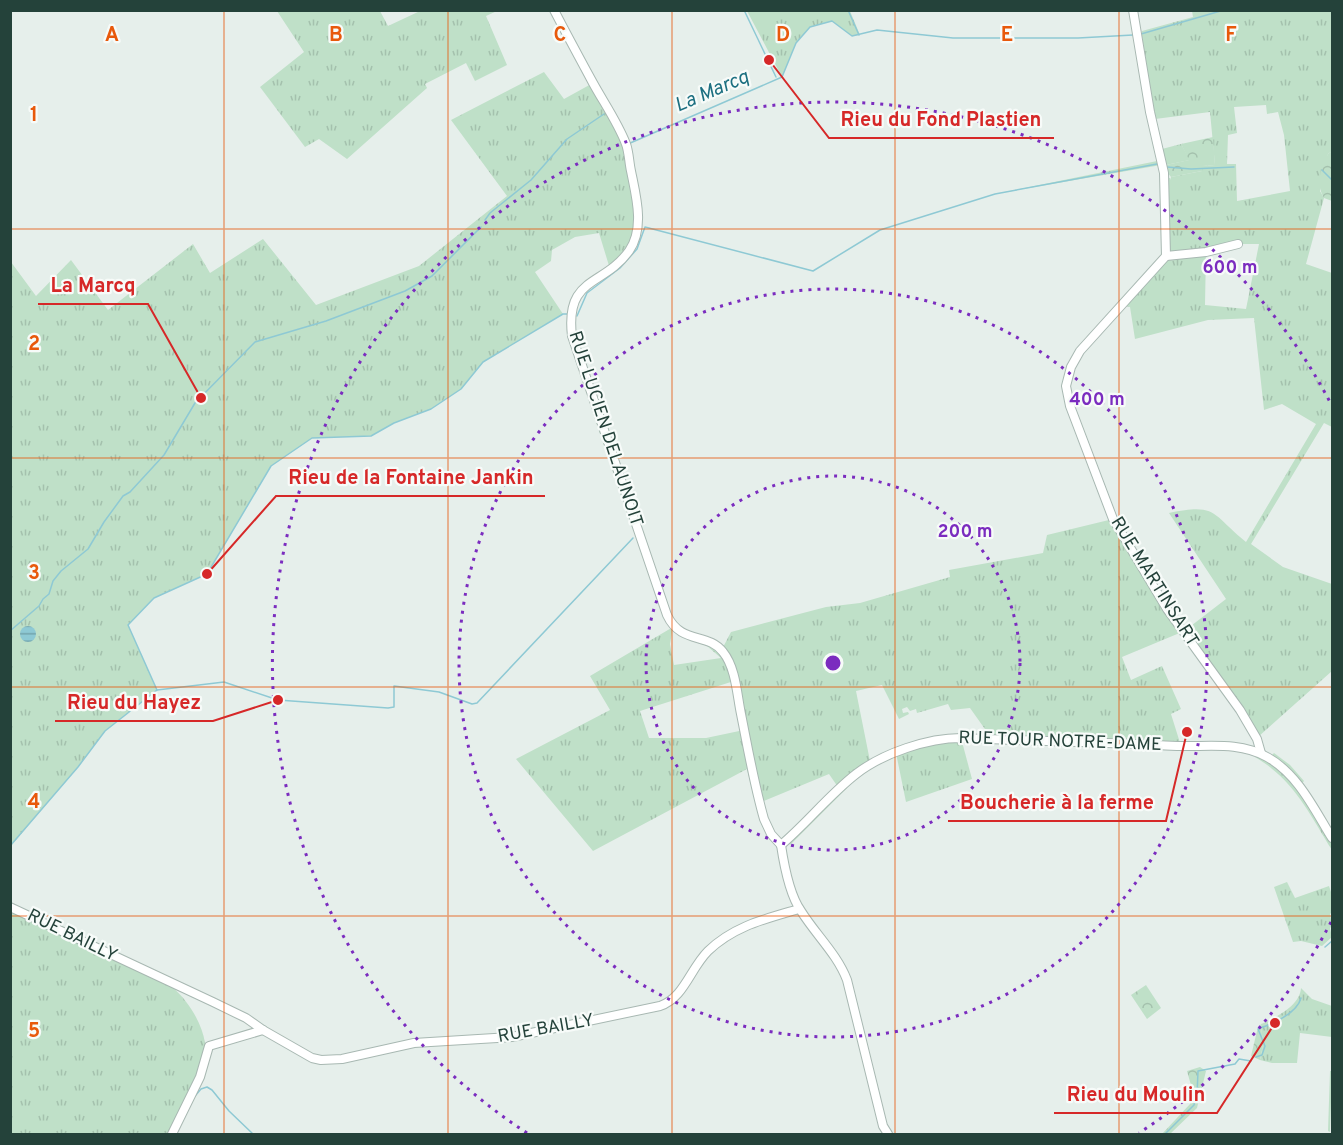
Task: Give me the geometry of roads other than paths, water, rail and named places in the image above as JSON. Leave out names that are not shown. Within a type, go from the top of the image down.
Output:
[{"type":"street","name":"RUE LUCIEN DELAUNOIT","points":[[554,10],[626,144],[638,210],[637,231],[634,243],[628,252],[610,269],[581,289],[572,310],[572,336],[667,615],[673,627],[689,636],[711,642],[722,650],[727,658],[735,681],[764,819],[771,834],[781,845]]},
{"type":"street","points":[[1133,10],[1150,112],[1164,173],[1166,256],[1206,252],[1238,244]]},
{"type":"street","name":"RUE MARTINSART","points":[[1166,256],[1080,351],[1071,367],[1066,386],[1070,406],[1113,519],[1167,609],[1240,710],[1257,740],[1261,753]]},
{"type":"street","name":"RUE TOUR NOTRE-DAME","points":[[781,845],[858,772],[897,753],[930,741],[961,738],[1181,746],[1226,745],[1261,753],[1281,766],[1294,779],[1332,838]]},
{"type":"street","points":[[781,845],[799,909],[837,958],[848,980],[883,1126],[888,1134]]},
{"type":"street","name":"RUE BAILLY","points":[[10,907],[246,1018],[312,1058],[328,1060],[414,1043],[505,1038],[660,1006],[675,998],[700,959],[719,942],[740,928],[799,909]]},
{"type":"street","points":[[172,1134],[200,1077],[209,1046],[263,1030]]},
{"type":"water","points":[[25,626],[31,626],[36,634],[34,640],[25,642],[20,637],[20,631]]},
{"type":"waterway","points":[[744,10],[776,77]]},
{"type":"waterway","points":[[848,10],[859,35]]},
{"type":"waterway","points":[[1141,34],[1224,10]]},
{"type":"waterway","name":"La Marcq","points":[[628,144],[782,77],[796,43],[810,27],[832,21],[852,36],[877,30],[953,38],[1078,38],[1133,35]]},
{"type":"waterway","name":"La Marcq","points":[[485,220],[490,213],[531,180],[567,139],[604,114]]},
{"type":"waterway","points":[[577,316],[587,293],[620,268],[637,249],[645,227],[813,271],[880,230],[995,194],[1157,164]]},
{"type":"waterway","points":[[1167,167],[1191,169],[1234,167]]},
{"type":"waterway","points":[[1322,170],[1332,180]]},
{"type":"waterway","name":"La Marcq","points":[[10,631],[39,606],[49,594],[53,581],[61,571],[88,549],[123,496],[130,492],[164,455],[195,403],[255,342],[326,321],[405,291],[432,276],[481,227]]},
{"type":"waterway","points":[[10,846],[78,767],[105,731],[157,690],[128,625],[154,598],[207,574],[271,466],[312,438],[371,436],[394,423],[431,409],[461,389],[483,362],[563,314],[568,314]]},
{"type":"waterway","points":[[157,690],[224,682],[278,700],[388,708],[394,707],[394,686],[439,692],[472,704],[477,703],[633,538]]},
{"type":"waterway","points":[[1325,947],[1332,941]]},
{"type":"waterway","points":[[1256,1057],[1262,1055],[1265,1046],[1258,1029],[1289,1014],[1299,1004],[1301,998]]},
{"type":"waterway","points":[[1165,1134],[1194,1105],[1197,1095],[1198,1071],[1235,1064],[1239,1059],[1251,1061]]},
{"type":"waterway","points":[[195,1096],[201,1089],[207,1087],[212,1090],[229,1111],[253,1134]]},
{"type":"waterway","points":[[176,1134],[183,1119]]},
{"type":"place","name":"Rieu du Fond Plastien","points":[[769,60]]},
{"type":"place","name":"La Marcq","points":[[201,398]]},
{"type":"place","name":"Rieu de la Fontaine Jankin","points":[[207,574]]},
{"type":"place","name":"Rieu du Hayez","points":[[278,700]]},
{"type":"place","name":"Boucherie à la ferme","points":[[1187,732]]},
{"type":"place","name":"Rieu du Moulin","points":[[1275,1023]]}]
